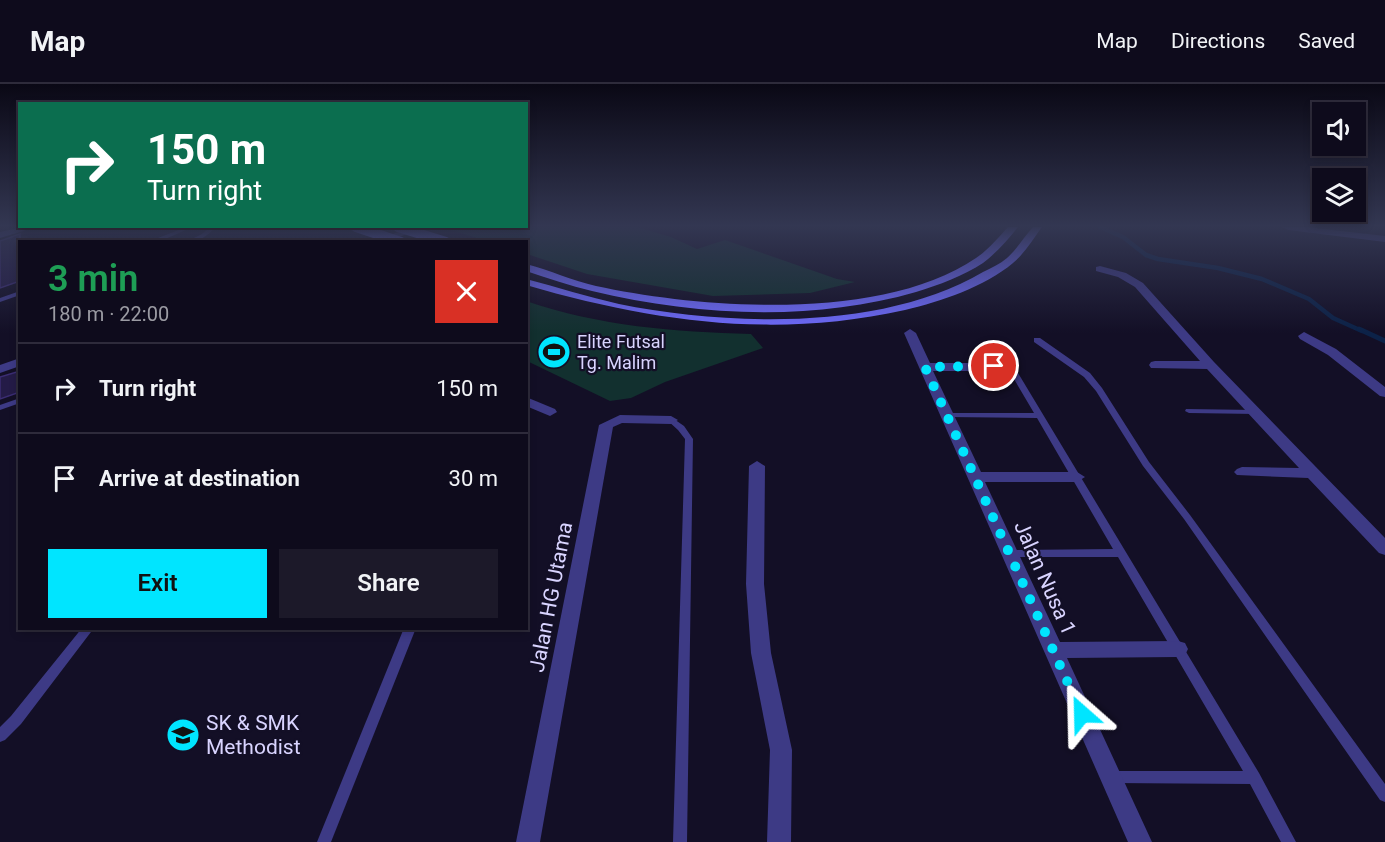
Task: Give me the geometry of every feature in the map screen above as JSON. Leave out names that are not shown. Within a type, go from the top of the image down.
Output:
[{"type":"main road","points":[[528,268],[591,287],[661,300],[751,309],[800,309],[872,299],[913,290],[950,277],[977,262]]},
{"type":"main road","points":[[528,283],[620,307],[730,320],[797,321],[864,315],[914,305],[948,294],[1008,262]]},
{"type":"street","points":[[1100,268],[1122,275],[1139,285],[1210,365],[1385,549]]},
{"type":"street","name":"Jalan Nusa 1","points":[[910,333],[1140,842]]},
{"type":"street","points":[[1304,336],[1332,352],[1385,393]]},
{"type":"street","points":[[0,369],[18,363]]},
{"type":"street","points":[[1155,365],[1210,365]]},
{"type":"street","points":[[925,367],[1006,368]]},
{"type":"street","points":[[528,402],[550,412]]},
{"type":"street","name":"Jalan HG Utama","points":[[528,842],[606,425],[620,420],[671,420]]},
{"type":"street","points":[[757,466],[755,584],[761,653],[781,750],[779,842]]},
{"type":"street","points":[[1242,472],[1315,473]]},
{"type":"street","points":[[975,477],[1077,477]]},
{"type":"street","points":[[1053,650],[1178,649]]},
{"type":"lane","points":[[0,300],[18,294]]},
{"type":"lane","points":[[1037,340],[1088,375],[1146,464],[1187,517],[1385,795]]},
{"type":"lane","points":[[1006,368],[1014,373],[1077,477],[1254,778],[1289,842]]},
{"type":"lane","points":[[0,408],[18,401]]},
{"type":"lane","points":[[1189,411],[1256,412]]},
{"type":"lane","points":[[947,415],[1040,416]]},
{"type":"lane","points":[[671,420],[689,439],[680,842]]},
{"type":"lane","points":[[1010,554],[1121,553]]},
{"type":"lane","points":[[0,736],[16,720],[87,630]]},
{"type":"lane","points":[[324,842],[409,630]]},
{"type":"lane","points":[[1111,777],[1254,778]]},
{"type":"green space","points":[[552,262],[789,262],[837,279],[855,282],[810,293],[713,296],[587,274]]},
{"type":"green space","points":[[528,302],[609,322],[694,332],[751,334],[763,348],[665,382],[631,398],[610,401],[528,361]]},
{"type":"building","points":[[0,262],[18,262],[18,282],[0,288]]},
{"type":"building","points":[[18,372],[18,393],[0,399],[0,377]]},
{"type":"waterway","points":[[1180,262],[1218,268],[1262,279],[1309,299],[1333,318],[1362,331]]},
{"type":"waterway","points":[[1359,329],[1385,341]]},
{"type":"place","name":"Elite Futsal Tg. Malim","points":[[554,352]]},
{"type":"place","name":"SK & SMK Methodist","points":[[183,735]]},
{"type":"route","points":[[994,366],[925,367],[1082,714]]}]
